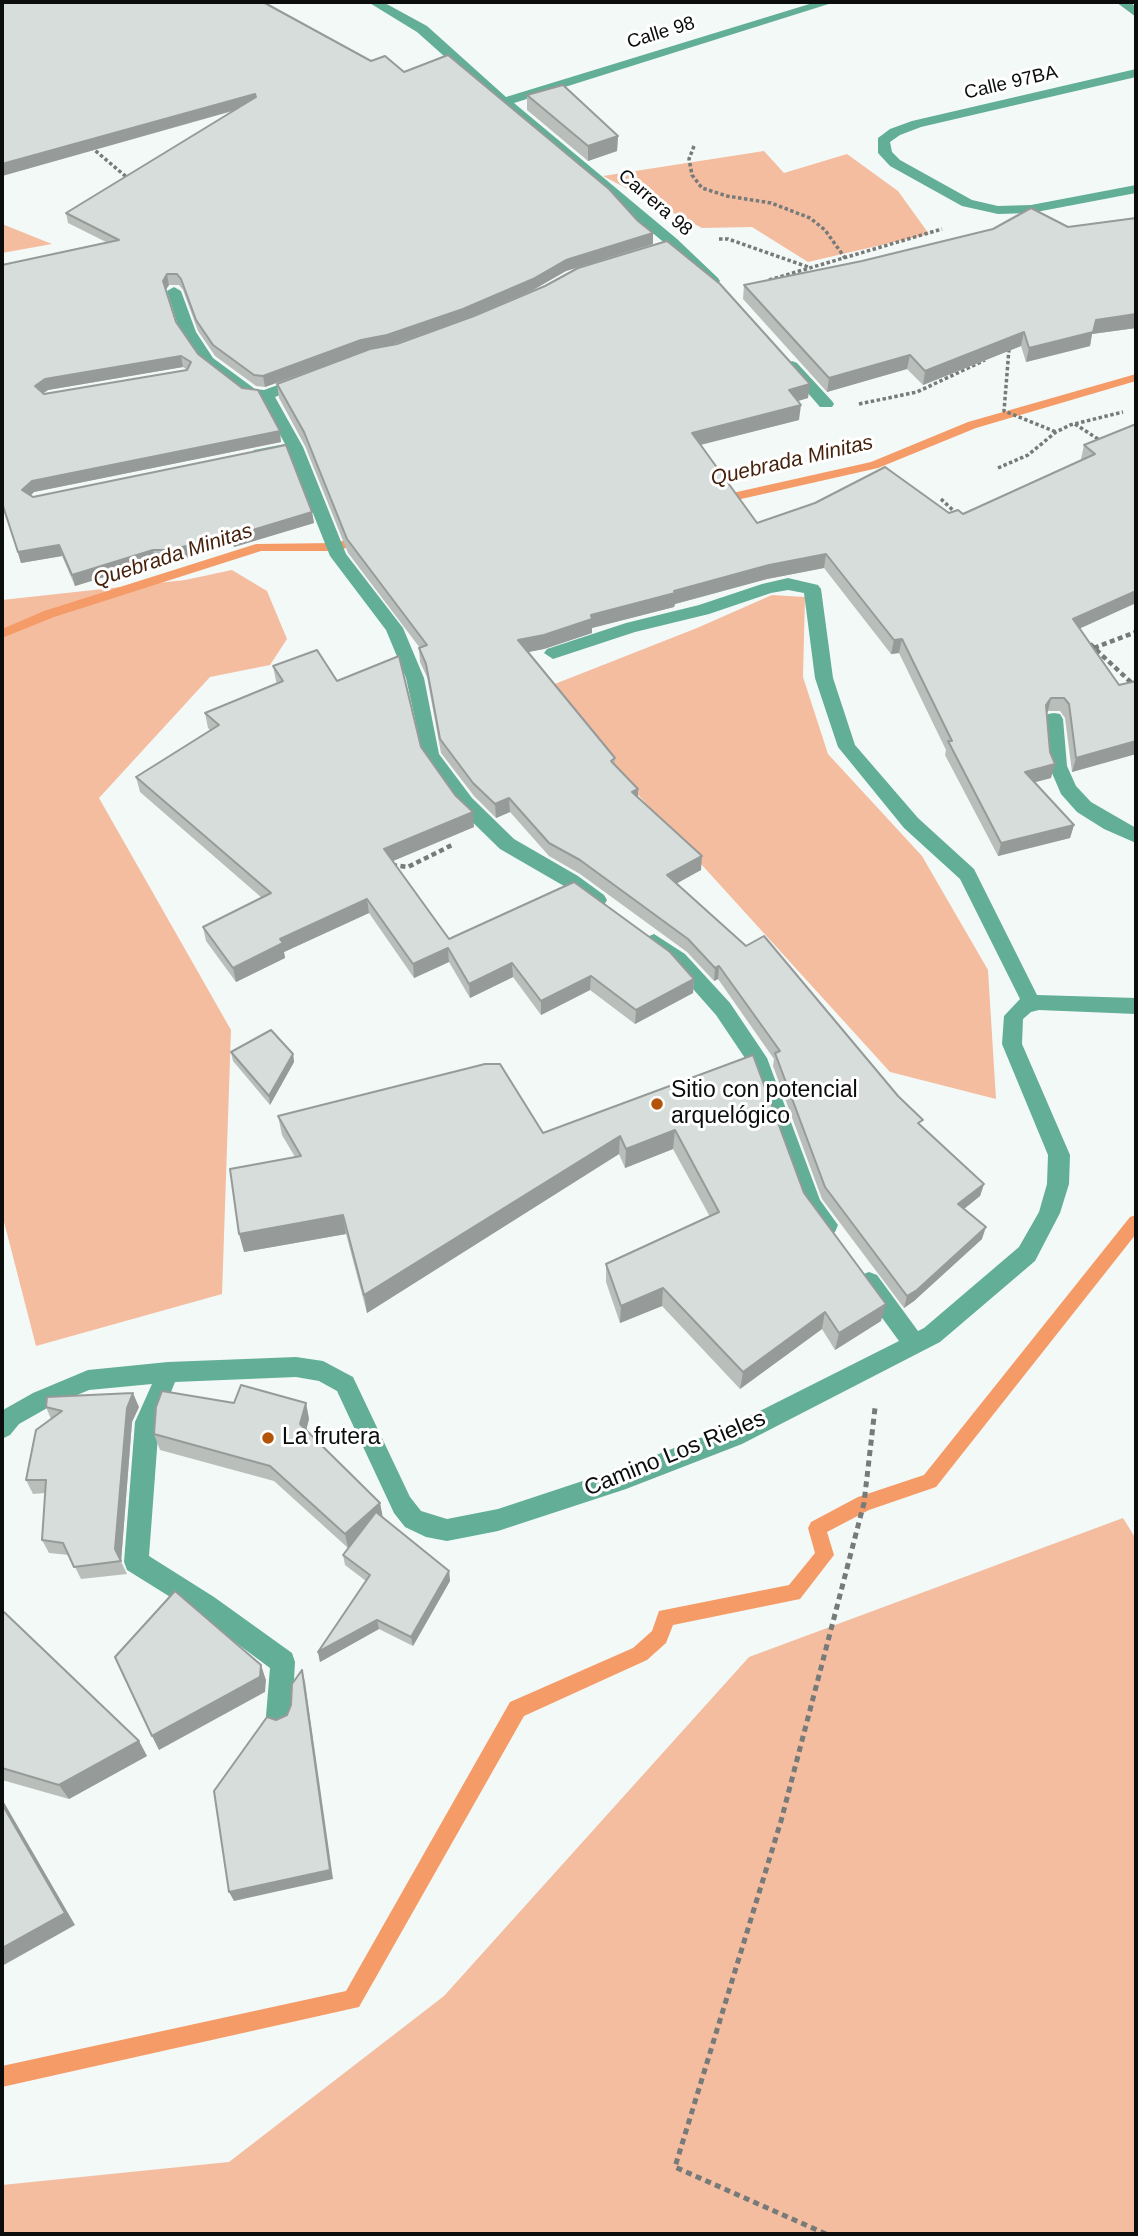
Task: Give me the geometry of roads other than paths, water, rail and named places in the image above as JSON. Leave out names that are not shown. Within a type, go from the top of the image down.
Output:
[{"type":"street","name":"Carrera 98","points":[[374,2],[422,29],[720,288]]},
{"type":"street","name":"Calle 98","points":[[504,102],[829,2]]},
{"type":"street","points":[[1122,2],[1136,13]]},
{"type":"street","name":"Calle 97BA","points":[[1136,73],[917,124],[895,132],[883,141],[885,153],[907,170],[967,203],[998,210],[1031,209],[1136,189]]},
{"type":"street","points":[[174,292],[188,332],[206,361],[251,394],[266,394],[317,376]]},
{"type":"street","points":[[785,358],[826,404]]},
{"type":"street","points":[[266,394],[295,447],[338,556],[394,628],[415,678],[430,755],[465,803],[506,844],[571,881],[614,912]]},
{"type":"street","points":[[240,458],[295,447]]},
{"type":"street","points":[[553,653],[632,627],[703,610],[768,588],[788,584],[812,589],[824,678],[848,747],[911,823],[967,874],[1032,1004],[1136,1006]]},
{"type":"street","points":[[1054,719],[1058,766],[1068,789],[1084,807],[1136,836]]},
{"type":"street","points":[[635,928],[678,959],[723,1009],[760,1064],[811,1204],[835,1236]]},
{"type":"street","name":"Camino Los Rieles","points":[[2,1428],[11,1417],[41,1400],[88,1380],[168,1372],[296,1367],[323,1371],[345,1384],[402,1505],[413,1519],[426,1527],[447,1530],[498,1520],[626,1478],[722,1441],[932,1335],[1027,1254],[1049,1213],[1058,1184],[1059,1155],[1012,1044],[1010,1030],[1014,1016],[1024,1006],[1032,1004]]},
{"type":"street","points":[[858,1268],[914,1343]]},
{"type":"street","points":[[168,1372],[147,1422],[136,1562],[205,1605],[283,1662],[279,1716]]},
{"type":"waterway","name":"Quebrada Minitas","points":[[719,500],[874,465],[972,425],[1136,377]]},
{"type":"waterway","name":"Quebrada Minitas","points":[[2,634],[49,614],[260,547],[334,547],[366,539]]},
{"type":"waterway","points":[[2,2077],[352,2000],[517,1709],[640,1654],[659,1637],[666,1617],[794,1593],[825,1555],[817,1528],[864,1503],[930,1481],[1136,1222]]},
{"type":"place","name":"Sitio con potencial arquelógico","points":[[657,1104]]},
{"type":"place","name":"La frutera","points":[[268,1438]]}]
